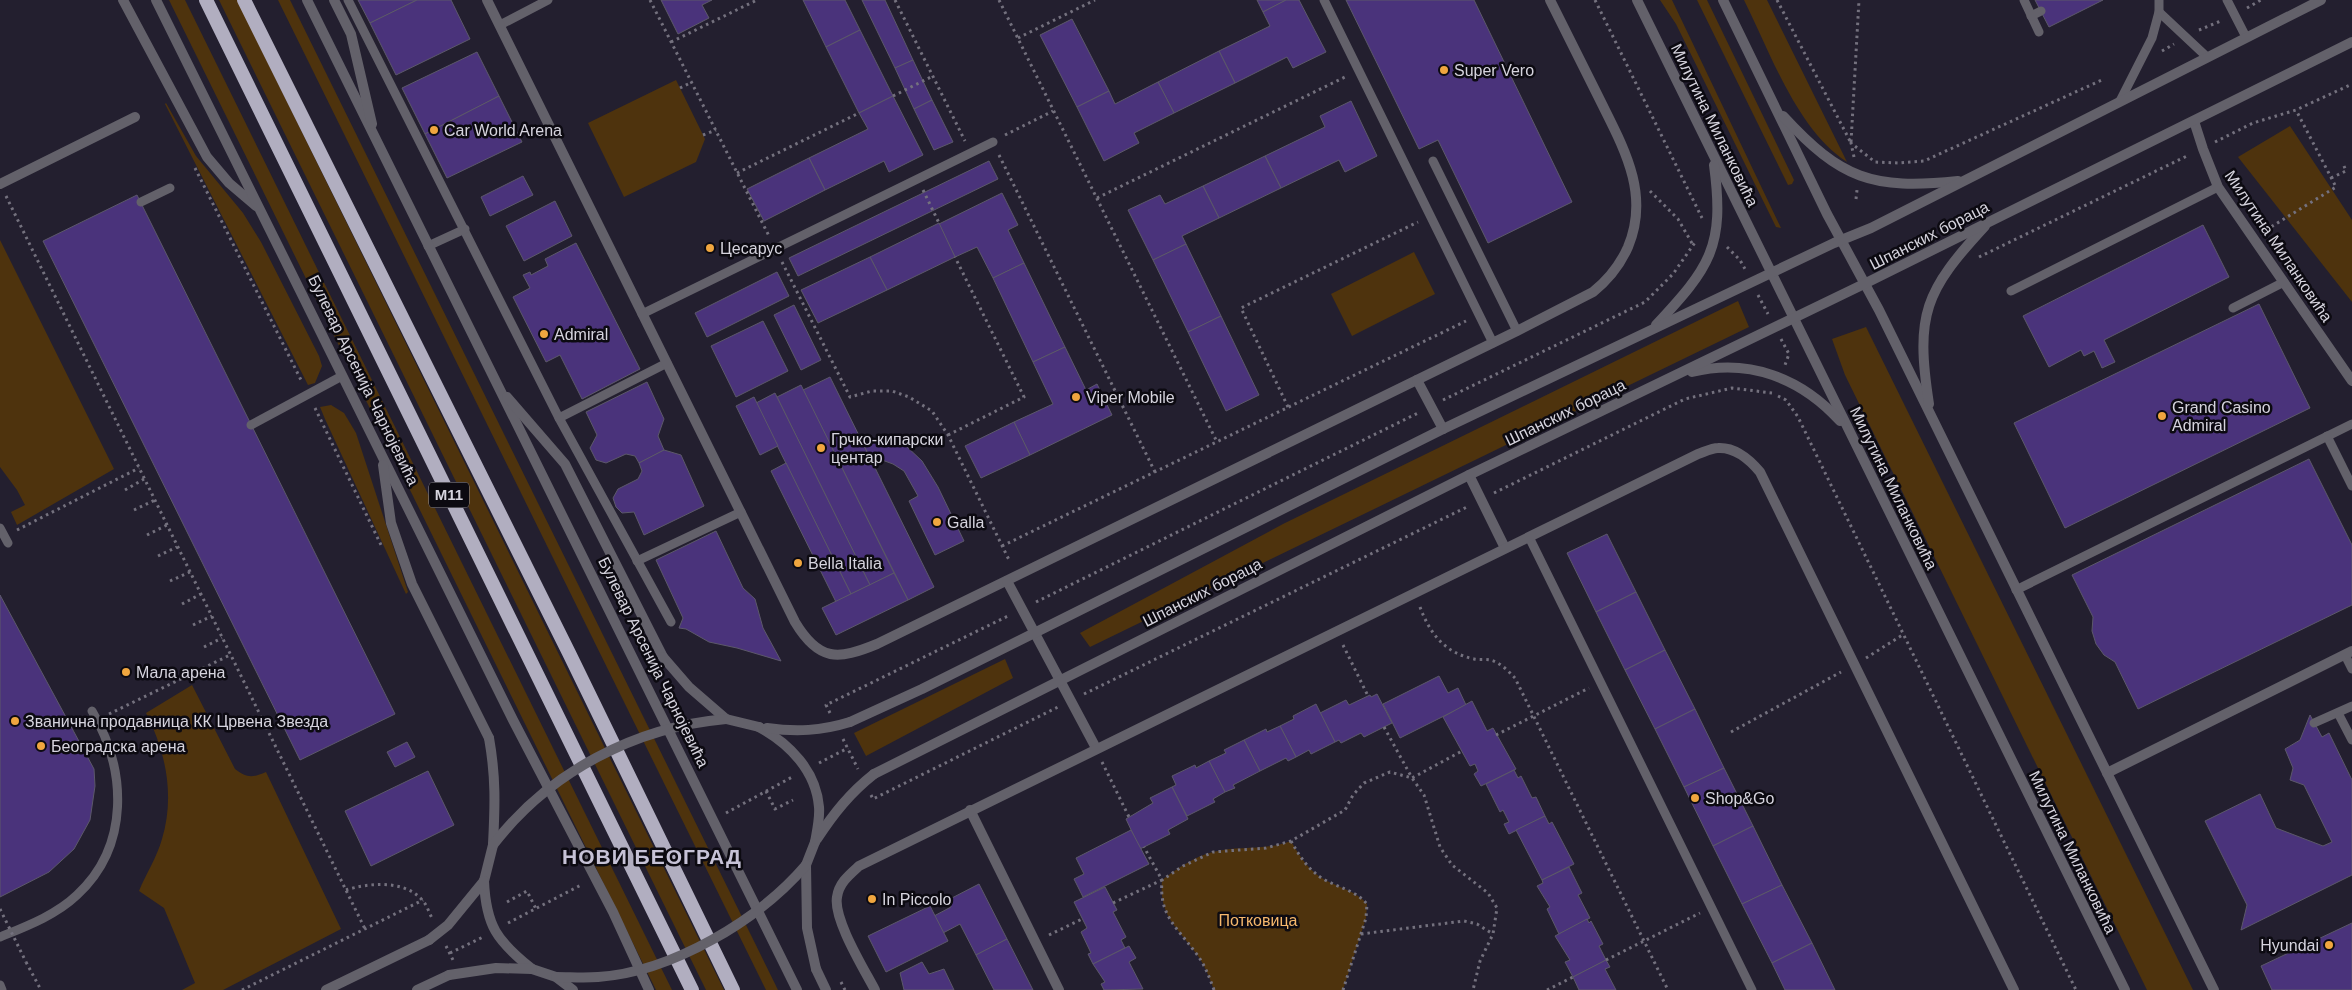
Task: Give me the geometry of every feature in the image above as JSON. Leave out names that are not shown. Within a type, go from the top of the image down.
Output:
[{"type":"highway","name":"Булевар Арсенија Чарнојевића","points":[[206,0],[692,990]]},
{"type":"highway","name":"M11","points":[[244,0],[569,654],[733,990]]},
{"type":"street","points":[[123,0],[206,157],[229,183],[261,210]]},
{"type":"street","name":"Булевар Арсенија Чарнојевића","points":[[156,0],[512,720],[613,912],[649,990]]},
{"type":"street","name":"Булевар Арсенија Чарнојевића","points":[[307,0],[797,990]]},
{"type":"street","points":[[334,0],[351,34],[377,142]]},
{"type":"street","points":[[487,0],[802,633],[813,646],[830,654],[841,656],[851,655],[877,644],[1018,576],[1493,343],[1592,292],[1603,284],[1624,257],[1634,227],[1637,194],[1623,148],[1550,0]]},
{"type":"street","name":"Милутина Миланковића","points":[[1637,0],[1770,274],[2125,990]]},
{"type":"street","points":[[1723,0],[2214,990]]},
{"type":"street","name":"Шпанских бораца","points":[[760,727],[802,731],[832,728],[850,722],[1034,633],[1443,429],[1841,239],[1871,228],[2320,0]]},
{"type":"street","name":"Шпанских бораца","points":[[816,842],[841,804],[874,774],[1469,475],[1864,284],[2352,42]]},
{"type":"street","points":[[1776,109],[1808,144],[1829,161],[1859,177],[1928,185],[1964,181]]},
{"type":"street","points":[[2,189],[135,117]]},
{"type":"street","name":"Милутина Миланковића","points":[[2194,121],[2218,187],[2352,381]]},
{"type":"street","points":[[1652,330],[1695,282],[1708,262],[1716,235],[1716,186],[1712,154]]},
{"type":"street","points":[[1930,415],[1922,345],[1926,314],[1931,296],[1953,262],[1989,221]]},
{"type":"street","points":[[1674,376],[1699,370],[1751,367],[1780,376],[1805,389],[1827,406],[1848,430]]},
{"type":"street","points":[[1417,380],[1443,429]]},
{"type":"street","points":[[499,387],[565,464],[662,657],[688,687],[726,719]]},
{"type":"street","points":[[875,990],[838,917],[837,898],[844,879],[858,866],[1698,454],[1718,448],[1736,452],[1753,464],[1760,472],[2014,990]]},
{"type":"street","points":[[382,457],[391,523],[412,584],[489,738],[495,770],[496,798],[493,845],[484,881],[485,907],[499,938],[506,948],[532,969]]},
{"type":"street","points":[[1469,475],[1505,548]]},
{"type":"street","points":[[1006,581],[1096,748]]},
{"type":"street","points":[[2107,773],[2349,653]]},
{"type":"street","points":[[418,990],[449,975],[496,968],[532,969],[556,977],[600,977],[677,958],[717,936],[751,914],[791,882],[806,865],[816,842],[820,809],[816,789],[808,771],[796,755],[779,738],[760,727],[726,719],[700,721],[621,745],[588,761],[549,788],[526,807],[493,845]]},
{"type":"street","points":[[970,810],[1059,990]]},
{"type":"street","points":[[806,865],[807,928],[816,969],[826,990]]},
{"type":"street","points":[[326,990],[429,940],[448,925],[484,881]]},
{"type":"street","points":[[556,977],[573,990]]},
{"type":"lane","points":[[348,0],[389,85],[465,229],[560,418],[671,622]]},
{"type":"lane","points":[[500,25],[548,0]]},
{"type":"lane","points":[[1324,0],[1493,343]]},
{"type":"lane","points":[[2120,101],[2152,38],[2159,12],[2159,0]]},
{"type":"lane","points":[[2227,0],[2246,38]]},
{"type":"lane","points":[[2028,1],[2031,16],[2039,32]]},
{"type":"lane","points":[[2031,16],[2041,11]]},
{"type":"lane","points":[[2159,12],[2207,57]]},
{"type":"lane","points":[[642,314],[993,142]]},
{"type":"lane","points":[[1433,161],[1516,331]]},
{"type":"lane","points":[[2011,291],[2218,187]]},
{"type":"lane","points":[[141,202],[170,188]]},
{"type":"lane","points":[[428,246],[465,229]]},
{"type":"lane","points":[[2232,308],[2284,282]]},
{"type":"lane","points":[[560,418],[667,364]]},
{"type":"lane","points":[[251,425],[342,376]]},
{"type":"lane","points":[[2016,590],[2352,424]]},
{"type":"lane","points":[[2327,436],[2352,486]]},
{"type":"lane","points":[[638,561],[741,512]]},
{"type":"lane","points":[[1529,537],[1752,990]]},
{"type":"lane","points":[[2349,653],[2352,669]]},
{"type":"lane","points":[[2314,723],[2352,706]]},
{"type":"lane","points":[[0,938],[40,920],[77,896],[92,879],[104,860],[115,826],[118,785],[113,760],[92,711]]},
{"type":"lane","points":[[2338,713],[2352,740]]},
{"type":"lane","points":[[0,985],[2,990]]},
{"type":"path","points":[[650,0],[850,397],[872,391],[892,391],[909,397],[932,411],[948,435],[1018,576]]},
{"type":"path","points":[[671,42],[757,0]]},
{"type":"path","points":[[895,0],[971,152]]},
{"type":"path","points":[[999,0],[1217,442]]},
{"type":"path","points":[[1018,38],[1095,0]]},
{"type":"path","points":[[1595,0],[1707,227],[1740,260],[1789,354],[1773,393]]},
{"type":"path","points":[[1777,0],[1851,143],[1856,163]]},
{"type":"path","points":[[1851,143],[1859,0]]},
{"type":"path","points":[[2191,35],[2262,0]]},
{"type":"path","points":[[2156,54],[2182,40]]},
{"type":"path","points":[[1097,198],[1358,71]]},
{"type":"path","points":[[893,96],[933,76]]},
{"type":"path","points":[[1851,143],[1875,162],[1924,161],[2104,79]]},
{"type":"path","points":[[680,88],[692,82]]},
{"type":"path","points":[[1977,258],[2253,123],[2296,110],[2352,84]]},
{"type":"path","points":[[2272,226],[2336,187],[2296,110]]},
{"type":"path","points":[[1054,111],[993,142],[1154,472]]},
{"type":"path","points":[[737,173],[859,113]]},
{"type":"path","points":[[703,135],[716,130]]},
{"type":"path","points":[[190,159],[306,389]]},
{"type":"path","points":[[2331,178],[2346,171],[2344,166]]},
{"type":"path","points":[[917,179],[939,223]]},
{"type":"path","points":[[1634,179],[1658,197],[1678,219],[1693,245]]},
{"type":"path","points":[[2,189],[365,929]]},
{"type":"path","points":[[1288,407],[1241,308],[1430,216]]},
{"type":"path","points":[[830,714],[826,706],[1645,302],[1673,274],[1707,227]]},
{"type":"path","points":[[948,435],[1024,397],[955,257]]},
{"type":"path","points":[[1002,546],[1479,315]]},
{"type":"path","points":[[868,790],[873,799],[1685,399],[1732,388],[1773,393],[1786,400],[1798,417],[2076,990]]},
{"type":"path","points":[[4,536],[139,468]]},
{"type":"path","points":[[125,490],[144,479]]},
{"type":"path","points":[[134,510],[154,500]]},
{"type":"path","points":[[147,535],[167,525]]},
{"type":"path","points":[[158,556],[177,546]]},
{"type":"path","points":[[170,581],[190,572]]},
{"type":"path","points":[[1415,592],[1426,623],[1436,639],[1457,654],[1476,660],[1491,660],[1503,666],[1515,678],[1668,990]]},
{"type":"path","points":[[182,604],[201,594]]},
{"type":"path","points":[[193,626],[212,616]]},
{"type":"path","points":[[1336,630],[1368,696]]},
{"type":"path","points":[[1731,732],[1855,664],[1904,634]]},
{"type":"path","points":[[204,647],[222,638]]},
{"type":"path","points":[[97,720],[230,655]]},
{"type":"path","points":[[1496,735],[1600,682]]},
{"type":"path","points":[[1384,727],[1412,778],[1424,795],[1440,846],[1452,865],[1488,893],[1497,908],[1493,934],[1480,961],[1473,990]]},
{"type":"path","points":[[839,731],[860,774]]},
{"type":"path","points":[[815,765],[848,748]]},
{"type":"path","points":[[1096,748],[1129,818]]},
{"type":"path","points":[[1114,903],[1162,880],[1183,866],[1213,852],[1266,848],[1291,842],[1345,810],[1353,795],[1364,783],[1390,772],[1412,778],[1462,751]]},
{"type":"path","points":[[726,813],[799,774]]},
{"type":"path","points":[[766,791],[775,809],[793,800]]},
{"type":"path","points":[[1291,842],[1310,869],[1324,880],[1361,897],[1367,904],[1366,918],[1343,990]]},
{"type":"path","points":[[1144,847],[1162,880],[1160,897],[1165,913],[1195,952],[1207,971],[1214,990]]},
{"type":"path","points":[[242,990],[423,900],[395,886],[379,883],[365,884],[346,890]]},
{"type":"path","points":[[502,927],[581,885]]},
{"type":"path","points":[[508,902],[527,891],[536,909]]},
{"type":"path","points":[[1606,960],[1711,908]]},
{"type":"path","points":[[0,909],[41,990]]},
{"type":"path","points":[[1035,942],[1082,919]]},
{"type":"path","points":[[1361,934],[1464,921],[1477,924],[1493,934]]},
{"type":"path","points":[[450,954],[484,936]]},
{"type":"path","points":[[1547,990],[1573,977]]},
{"type":"green space","points":[[169,0],[185,0],[672,990],[656,990]]},
{"type":"green space","points":[[219,0],[237,0],[724,990],[706,990]]},
{"type":"green space","points":[[278,0],[290,0],[778,990],[766,990]]},
{"type":"green space","points":[[1660,0],[1672,0],[1781,228],[1776,227],[1676,24]]},
{"type":"green space","points":[[1697,0],[1707,0],[1794,180],[1792,184],[1788,185]]},
{"type":"green space","points":[[1744,0],[1767,0],[1847,162],[1829,148],[1799,110],[1786,89]]},
{"type":"green space","points":[[676,80],[705,139],[696,162],[624,197],[588,123]]},
{"type":"green space","points":[[166,103],[196,156],[243,213],[261,242],[319,356],[322,366],[315,383],[308,385]]},
{"type":"green space","points":[[2290,126],[2352,220],[2352,302],[2238,157]]},
{"type":"green space","points":[[0,240],[114,469],[17,525],[11,512],[25,505],[17,490],[0,467]]},
{"type":"green space","points":[[1414,252],[1435,294],[1352,336],[1331,294]]},
{"type":"green space","points":[[1738,301],[1749,327],[1090,647],[1080,633],[1283,524]]},
{"type":"green space","points":[[1866,327],[2193,990],[2147,990],[1845,375],[1832,339]]},
{"type":"green space","points":[[331,405],[344,413],[356,433],[408,592],[406,594],[320,407]]},
{"type":"green space","points":[[1005,659],[1013,678],[866,756],[854,733]]},
{"type":"green space","points":[[192,685],[235,769],[250,776],[266,772],[341,929],[223,990],[182,990],[195,983],[164,908],[139,891],[160,846],[168,807],[168,791],[163,759],[159,743],[146,713]]},
{"type":"green space","name":"Потковица","points":[[1291,841],[1301,858],[1314,872],[1325,880],[1353,893],[1367,904],[1366,918],[1343,990],[1214,990],[1201,961],[1175,927],[1166,911],[1163,902],[1162,880],[1186,863],[1206,854],[1223,850],[1272,846]]},
{"type":"building","points":[[358,0],[417,0],[370,23]]},
{"type":"building","points":[[417,0],[451,0],[470,39],[396,75],[370,23]]},
{"type":"building","points":[[661,0],[712,0],[702,5],[709,18],[678,34]]},
{"type":"building","points":[[803,0],[845,0],[860,30],[826,47]]},
{"type":"building","points":[[862,0],[885,0],[913,60],[895,68]]},
{"type":"building","points":[[1257,0],[1286,0],[1263,12]]},
{"type":"building","points":[[1286,0],[1299,0],[1326,52],[1293,68],[1287,57],[1235,83],[1219,51],[1270,26],[1263,12]]},
{"type":"building","name":"Super Vero","points":[[1346,0],[1474,0],[1572,202],[1488,243],[1438,140],[1419,149]]},
{"type":"building","points":[[2035,0],[2103,0],[2049,27]]},
{"type":"building","points":[[1072,19],[1109,91],[1077,107],[1040,35]]},
{"type":"building","points":[[860,30],[893,96],[859,113],[826,47]]},
{"type":"building","points":[[1219,51],[1235,83],[1174,113],[1158,82]]},
{"type":"building","points":[[477,52],[499,96],[425,134],[402,88]]},
{"type":"building","points":[[913,60],[932,100],[914,109],[895,68]]},
{"type":"building","points":[[1158,82],[1174,113],[1134,133],[1139,143],[1104,161],[1077,107],[1109,91],[1115,104]]},
{"type":"building","points":[[499,96],[522,142],[447,178],[425,134]]},
{"type":"building","points":[[893,96],[923,155],[889,172],[884,161],[825,190],[809,158],[868,129],[859,113]]},
{"type":"building","points":[[932,100],[953,142],[934,150],[914,109]]},
{"type":"building","points":[[1351,101],[1377,156],[1345,172],[1339,160],[1281,188],[1265,156],[1325,127],[1320,116]]},
{"type":"building","points":[[1265,156],[1281,188],[1219,218],[1203,186]]},
{"type":"building","points":[[809,158],[825,190],[764,221],[747,189]]},
{"type":"building","points":[[989,161],[998,179],[798,276],[789,258]]},
{"type":"building","points":[[523,176],[533,195],[490,216],[481,197]]},
{"type":"building","points":[[1203,186],[1219,218],[1182,236],[1186,244],[1153,260],[1128,210],[1160,195],[1165,204]]},
{"type":"building","points":[[1002,193],[1018,225],[1008,230],[1024,263],[993,278],[977,247],[955,257],[939,224]]},
{"type":"building","points":[[137,195],[395,714],[300,760],[43,241]]},
{"type":"building","points":[[555,201],[572,236],[524,261],[506,226]]},
{"type":"building","points":[[939,223],[955,257],[887,290],[870,257]]},
{"type":"building","points":[[2203,225],[2229,277],[2104,340],[2115,362],[2102,368],[2094,351],[2084,356],[2081,350],[2049,367],[2023,316]]},
{"type":"building","points":[[576,243],[640,369],[582,399],[560,355],[546,362],[513,297],[530,288],[523,275],[530,272],[531,275],[548,266],[545,259]]},
{"type":"building","points":[[1186,244],[1221,316],[1188,332],[1153,260]]},
{"type":"building","points":[[870,257],[887,290],[818,323],[801,290]]},
{"type":"building","points":[[1024,263],[1065,347],[1033,362],[993,278]]},
{"type":"building","points":[[777,272],[789,296],[707,337],[695,313]]},
{"type":"building","name":"Grand Casino Admiral","points":[[2259,304],[2310,408],[2065,528],[2014,423]]},
{"type":"building","points":[[794,305],[821,360],[801,370],[774,315]]},
{"type":"building","points":[[1221,316],[1259,395],[1226,411],[1188,332]]},
{"type":"building","points":[[763,321],[788,371],[736,397],[711,346]]},
{"type":"building","name":"Viper Mobile","points":[[1065,347],[1086,390],[1097,384],[1112,415],[1030,455],[1014,422],[1053,404],[1033,362]]},
{"type":"building","points":[[830,377],[934,587],[908,600],[803,390]]},
{"type":"building","points":[[647,382],[664,419],[658,436],[664,450],[639,463],[635,456],[626,454],[606,463],[596,460],[590,448],[597,435],[586,412]]},
{"type":"building","points":[[801,385],[894,573],[870,585],[777,397]]},
{"type":"building","points":[[775,393],[870,585],[851,594],[756,403]]},
{"type":"building","points":[[754,397],[778,446],[760,455],[736,406]]},
{"type":"building","points":[[1014,422],[1030,455],[981,478],[965,446]]},
{"type":"building","points":[[885,437],[905,445],[922,461],[938,487],[964,541],[935,555],[909,501],[918,496],[904,471],[882,460],[872,461],[861,440]]},
{"type":"building","points":[[664,450],[681,455],[704,506],[644,535],[634,512],[622,513],[616,507],[613,498],[618,489],[638,479],[642,471],[639,463]]},
{"type":"building","points":[[2309,459],[2352,545],[2352,605],[2138,709],[2115,662],[2104,655],[2096,644],[2092,631],[2093,617],[2072,575]]},
{"type":"building","points":[[786,463],[851,594],[836,602],[771,471]]},
{"type":"building","points":[[716,531],[743,588],[755,599],[763,628],[781,661],[709,642],[686,629],[679,628],[683,618],[656,560]]},
{"type":"building","points":[[1607,534],[1636,592],[1596,612],[1567,553]]},
{"type":"building","points":[[894,573],[908,600],[836,635],[822,608]]},
{"type":"building","points":[[1636,592],[1665,650],[1625,670],[1596,612]]},
{"type":"building","name":"Београдска арена","points":[[0,595],[94,769],[95,786],[90,820],[74,849],[49,872],[0,897]]},
{"type":"building","points":[[1665,650],[1695,709],[1655,729],[1625,670]]},
{"type":"building","points":[[1439,676],[1448,693],[1458,688],[1466,705],[1400,738],[1383,704]]},
{"type":"building","points":[[1377,694],[1392,723],[1364,737],[1361,733],[1341,743],[1339,740],[1335,742],[1320,713],[1346,700],[1349,705],[1370,695],[1371,697]]},
{"type":"building","points":[[1472,701],[1487,731],[1493,728],[1516,769],[1481,786],[1474,774],[1478,771],[1475,764],[1470,766],[1443,717]]},
{"type":"building","points":[[1316,704],[1335,742],[1311,754],[1309,750],[1296,757],[1280,726],[1294,719],[1293,716]]},
{"type":"building","points":[[1695,709],[1724,768],[1684,787],[1655,729]]},
{"type":"building","points":[[2310,715],[2322,737],[2329,733],[2352,780],[2352,875],[2241,930],[2247,905],[2205,821],[2260,794],[2276,828],[2323,846],[2332,842],[2304,785],[2290,780],[2293,768],[2285,749],[2300,740]]},
{"type":"building","points":[[1280,726],[1296,757],[1288,761],[1286,758],[1260,771],[1244,740],[1266,729],[1267,732]]},
{"type":"building","points":[[1244,740],[1260,771],[1233,785],[1235,788],[1225,792],[1209,761],[1226,753],[1224,750]]},
{"type":"building","points":[[407,742],[415,757],[395,767],[387,752]]},
{"type":"building","points":[[1209,761],[1225,792],[1213,799],[1215,802],[1187,816],[1172,787],[1176,785],[1172,776],[1195,765],[1196,768]]},
{"type":"building","points":[[1724,768],[1753,826],[1713,846],[1684,787]]},
{"type":"building","points":[[1514,770],[1518,778],[1521,776],[1532,798],[1536,797],[1545,816],[1509,834],[1504,824],[1509,822],[1503,810],[1500,812],[1486,784]]},
{"type":"building","points":[[428,771],[454,825],[371,866],[345,811]]},
{"type":"building","points":[[1172,787],[1188,819],[1168,830],[1170,834],[1140,849],[1126,819],[1153,803],[1150,798]]},
{"type":"building","points":[[1545,816],[1549,824],[1552,822],[1574,864],[1542,880],[1516,830]]},
{"type":"building","points":[[1753,826],[1782,885],[1742,904],[1713,846]]},
{"type":"building","points":[[1131,830],[1149,864],[1083,897],[1074,879],[1084,874],[1076,858]]},
{"type":"building","points":[[1569,867],[1582,893],[1578,895],[1590,918],[1559,934],[1547,909],[1550,907],[1537,886],[1543,883],[1542,880]]},
{"type":"building","points":[[979,884],[1007,939],[976,955],[960,924],[943,933],[934,916],[951,907],[948,900]]},
{"type":"building","points":[[1782,885],[1812,943],[1772,963],[1742,904]]},
{"type":"building","points":[[1105,887],[1117,910],[1113,912],[1126,937],[1121,940],[1125,948],[1093,964],[1088,954],[1091,953],[1081,932],[1087,928],[1074,902]]},
{"type":"building","points":[[930,906],[948,941],[886,972],[868,936]]},
{"type":"building","points":[[1587,919],[1589,923],[1591,921],[1603,944],[1599,946],[1606,960],[1573,977],[1565,962],[1570,960],[1555,936]]},
{"type":"building","name":"Hyundai","points":[[2352,923],[2352,990],[2272,990],[2261,966]]},
{"type":"building","points":[[1007,939],[1033,990],[994,990],[976,955]]},
{"type":"building","points":[[1812,943],[1835,990],[1785,990],[1772,963]]},
{"type":"building","points":[[1129,946],[1136,958],[1129,962],[1143,989],[1104,990],[1101,984],[1105,982],[1093,964]]},
{"type":"building","points":[[1606,960],[1610,967],[1605,969],[1616,990],[1579,990],[1573,977]]},
{"type":"building","points":[[922,962],[929,974],[944,969],[954,990],[904,990],[900,973]]},
{"type":"place","name":"Super Vero","points":[[1444,70]]},
{"type":"place","name":"Car World Arena","points":[[434,130]]},
{"type":"place","name":"Цесарус","points":[[710,248]]},
{"type":"place","name":"Admiral","points":[[544,334]]},
{"type":"place","name":"Viper Mobile","points":[[1076,397]]},
{"type":"place","name":"Grand Casino Admiral","points":[[2162,416]]},
{"type":"place","name":"Грчко-кипарски центар","points":[[821,448]]},
{"type":"place","name":"Galla","points":[[937,522]]},
{"type":"place","name":"Bella Italia","points":[[798,563]]},
{"type":"place","name":"Мала арена","points":[[126,672]]},
{"type":"place","name":"Званична продавница КК Црвена Звезда","points":[[15,721]]},
{"type":"place","name":"Београдска арена","points":[[41,746]]},
{"type":"place","name":"Shop&Go","points":[[1695,798]]},
{"type":"place","name":"In Piccolo","points":[[872,899]]},
{"type":"place","name":"Hyundai","points":[[2329,945]]},
{"type":"district","name":"НОВИ БЕОГРАД","points":[[652,857]]}]
